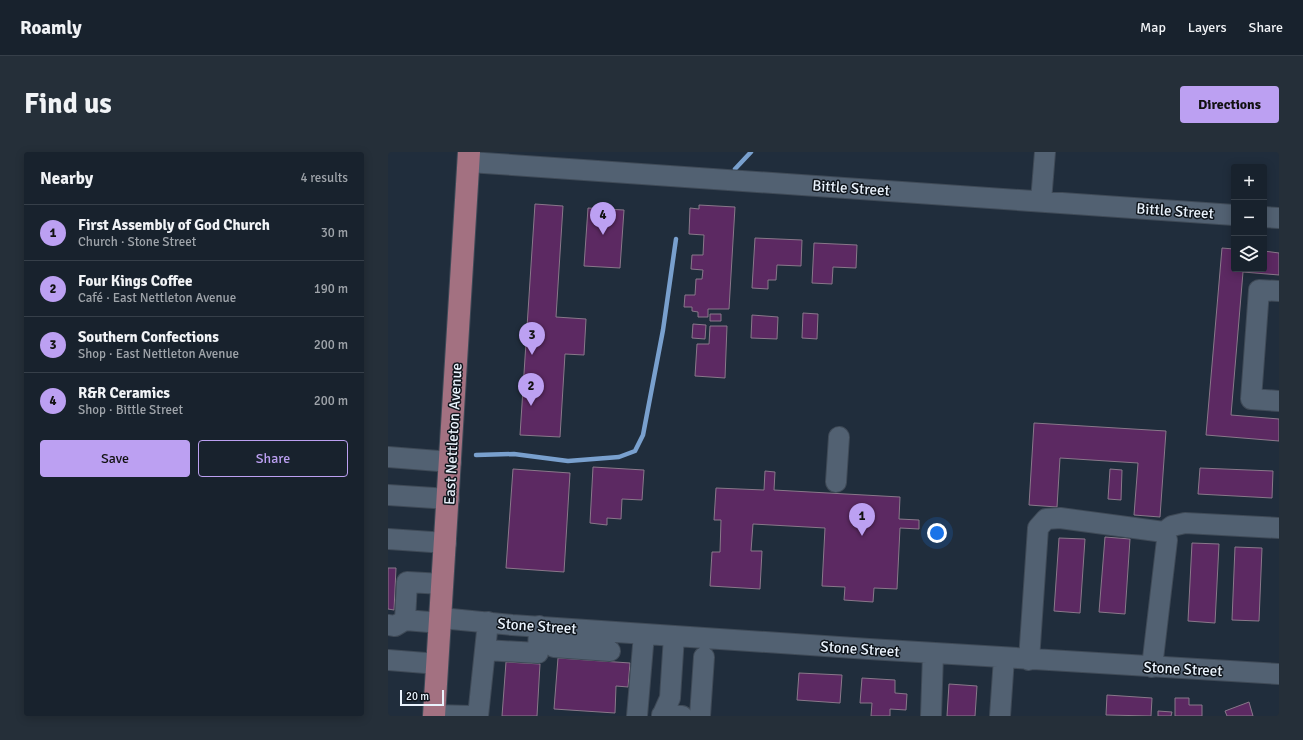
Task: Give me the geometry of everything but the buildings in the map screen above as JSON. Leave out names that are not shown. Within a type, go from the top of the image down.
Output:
[{"type":"main road","name":"East Nettleton Avenue","points":[[434,716],[444,584],[469,157]]},
{"type":"street","points":[[1041,201],[1044,152]]},
{"type":"street","name":"Bittle Street","points":[[469,157],[1231,215]]},
{"type":"street","points":[[1267,217],[1279,218]]},
{"type":"street","points":[[1279,291],[1259,290],[1251,399],[1279,401]]},
{"type":"street","points":[[836,482],[839,437]]},
{"type":"street","points":[[388,457],[451,462]]},
{"type":"street","points":[[388,495],[449,499]]},
{"type":"street","points":[[1029,660],[1034,567],[1038,528],[1040,523],[1046,519],[1060,518],[1164,532],[1172,526],[1185,523],[1279,528]]},
{"type":"street","points":[[1152,667],[1167,540],[1164,532]]},
{"type":"street","points":[[388,539],[446,543]]},
{"type":"street","points":[[396,623],[407,582],[444,584]]},
{"type":"street","name":"Stone Street","points":[[396,623],[441,620],[488,622],[547,637],[644,634],[933,654],[1279,674]]},
{"type":"street","points":[[478,716],[488,622]]},
{"type":"street","points":[[637,716],[644,634]]},
{"type":"street","points":[[674,636],[670,698],[662,715],[682,716]]},
{"type":"street","points":[[485,650],[538,653],[547,637],[610,651]]},
{"type":"street","points":[[931,716],[933,654]]},
{"type":"street","points":[[700,716],[704,657]]},
{"type":"street","points":[[1000,716],[1004,658]]},
{"type":"street","points":[[388,660],[438,664]]},
{"type":"street","points":[[434,716],[472,716]]},
{"type":"waterway","points":[[735,169],[751,152]]},
{"type":"waterway","points":[[476,455],[514,454],[568,461],[619,457],[635,451],[643,435],[663,330],[676,239]]},
{"type":"place","name":"R&R Ceramics","points":[[603,235]]},
{"type":"place","name":"Southern Confections","points":[[532,355]]},
{"type":"place","name":"Four Kings Coffee","points":[[531,406]]},
{"type":"place","name":"First Assembly of God Church","points":[[862,536]]}]
